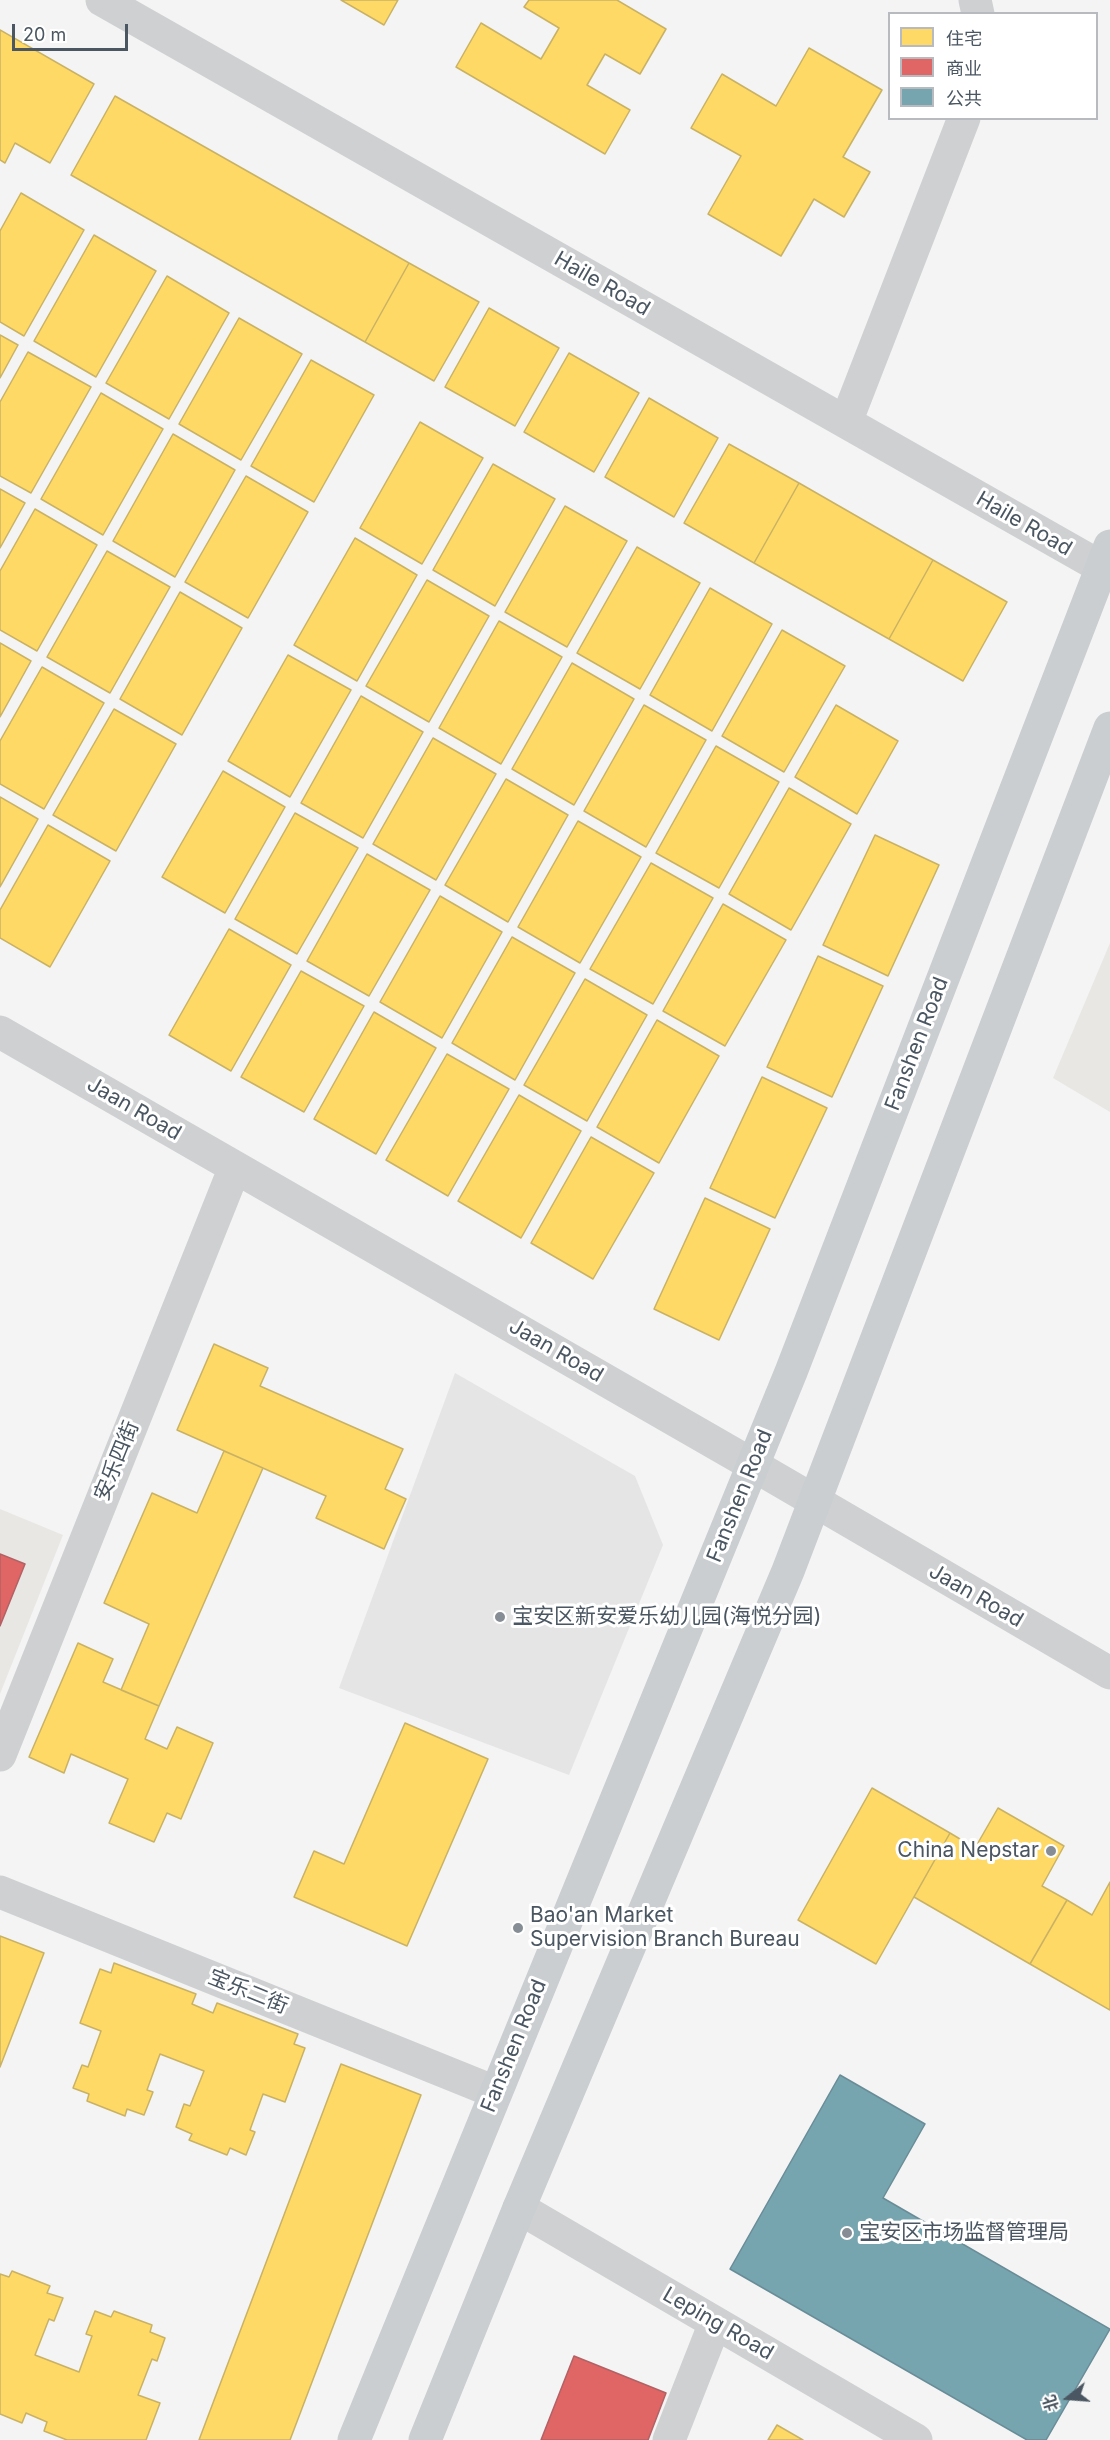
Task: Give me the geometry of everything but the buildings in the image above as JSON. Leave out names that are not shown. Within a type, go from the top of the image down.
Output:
[{"type":"main road","name":"Fanshen Road","points":[[354,2440],[800,1350],[1106,557]]},
{"type":"main road","points":[[424,2440],[519,2208],[788,1572],[1110,728]]},
{"type":"street","name":"Haile Road","points":[[102,0],[846,422],[1106,557]]},
{"type":"street","points":[[846,422],[963,120]]},
{"type":"street","name":"Jaan Road","points":[[0,1032],[1110,1673]]},
{"type":"street","name":"安乐四街","points":[[0,1755],[235,1167]]},
{"type":"street","name":"宝乐二街","points":[[0,1892],[495,2092]]},
{"type":"street","name":"Leping Road","points":[[519,2208],[916,2440]]},
{"type":"street","points":[[669,2440],[715,2323]]},
{"type":"shaded area","points":[[1110,943],[1110,1112],[1053,1078]]},
{"type":"shaded area","name":"宝安区新安爱乐幼儿园(海悦分园)","points":[[455,1373],[635,1476],[663,1545],[569,1775],[339,1688]]},
{"type":"shaded area","points":[[0,1509],[63,1535],[0,1694]]},
{"type":"place","name":"宝安区新安爱乐幼儿园(海悦分园)","points":[[500,1617]]},
{"type":"place","name":"China Nepstar","points":[[1051,1851]]},
{"type":"place","name":"Bao'an Market Supervision Branch Bureau","points":[[518,1928]]},
{"type":"place","name":"宝安区市场监督管理局","points":[[847,2233]]}]
